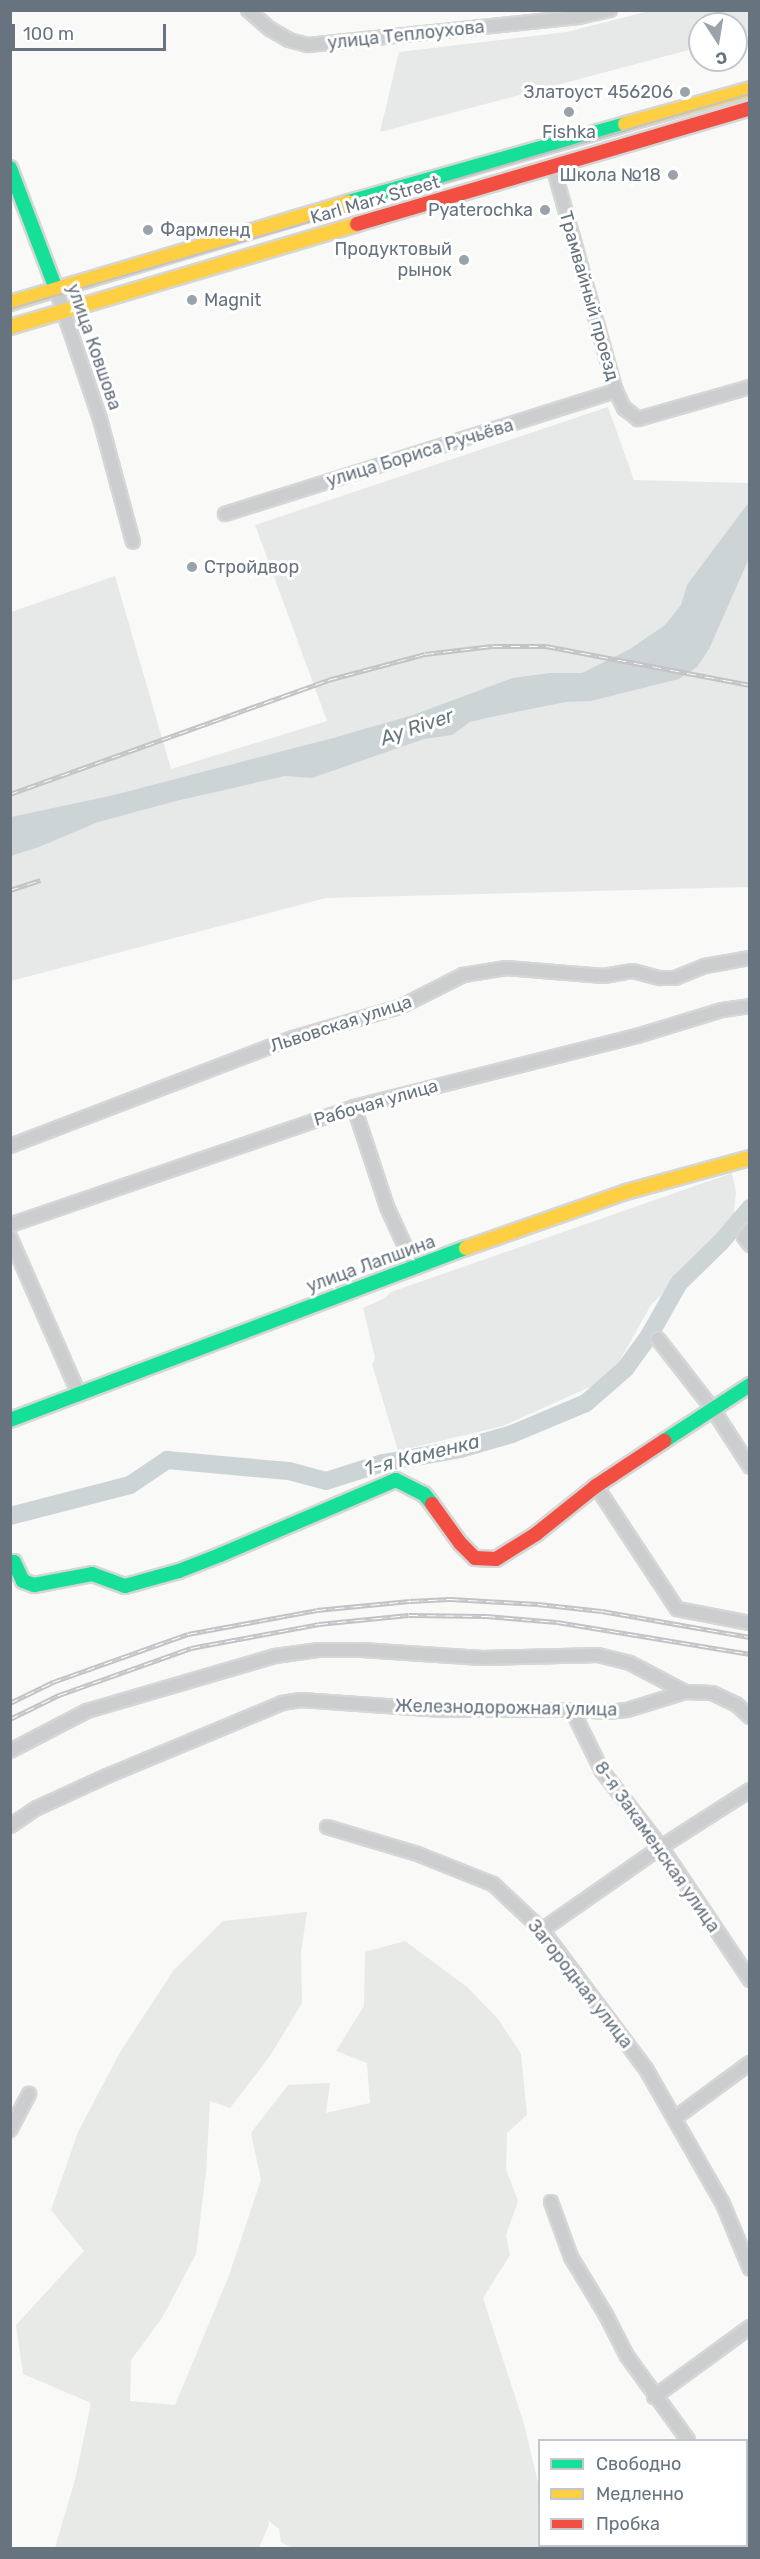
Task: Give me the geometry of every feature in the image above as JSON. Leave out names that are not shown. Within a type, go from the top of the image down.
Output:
[{"type":"main road","name":"Karl Marx Street","points":[[10,303],[279,221],[750,89]]},
{"type":"main road","name":"Karl Marx Street","points":[[10,327],[750,108]]},
{"type":"main road","name":"улица Ковшова","points":[[10,168],[56,289]]},
{"type":"main road","name":"улица Лапшина","points":[[10,1420],[414,1266],[626,1192],[750,1158]]},
{"type":"main road","points":[[10,1562],[14,1562],[23,1581],[34,1585],[92,1574],[125,1586],[179,1571],[220,1555],[396,1480],[424,1494],[460,1543],[475,1558],[496,1559],[536,1534],[596,1486],[750,1385]]},
{"type":"street","name":"улица Теплоухова","points":[[248,10],[253,17],[280,34],[308,45],[568,18],[610,10]]},
{"type":"street","name":"Трамвайный проезд","points":[[553,166],[616,392],[624,408],[638,420],[750,387]]},
{"type":"street","name":"улица Ковшова","points":[[56,289],[100,419],[133,542]]},
{"type":"street","name":"улица Бориса Ручьёва","points":[[225,514],[616,392]]},
{"type":"street","name":"Львовская улица","points":[[10,1146],[294,1038],[400,1007],[463,975],[506,968],[604,976],[633,971],[660,978],[675,978],[705,966],[750,958]]},
{"type":"street","name":"Рабочая улица","points":[[10,1225],[354,1107],[637,1036],[722,1010],[750,1006]]},
{"type":"street","points":[[354,1107],[387,1208],[414,1266]]},
{"type":"street","points":[[10,1237],[79,1394]]},
{"type":"street","points":[[658,1339],[712,1408],[750,1467]]},
{"type":"street","points":[[596,1486],[677,1609],[750,1623]]},
{"type":"street","points":[[10,1751],[87,1711],[275,1656],[318,1650],[362,1650],[482,1658],[598,1655],[630,1663],[685,1692],[712,1693],[736,1704],[750,1717]]},
{"type":"street","name":"Железнодорожная улица","points":[[10,1826],[38,1808],[97,1780],[282,1702],[301,1700],[443,1710],[598,1712],[627,1710],[685,1692]]},
{"type":"street","name":"8-я Закаменская улица","points":[[572,1710],[602,1771],[661,1847],[750,1980]]},
{"type":"street","points":[[542,1930],[661,1847],[750,1790]]},
{"type":"street","name":"Загородная улица","points":[[327,1827],[416,1853],[493,1884],[542,1930],[646,2069],[723,2204],[750,2269]]},
{"type":"street","points":[[675,2118],[750,2063]]},
{"type":"street","points":[[10,2130],[29,2094]]},
{"type":"street","points":[[551,2202],[570,2257],[606,2315],[627,2356],[654,2397],[687,2439]]},
{"type":"street","points":[[654,2397],[750,2327]]},
{"type":"shaded area","points":[[653,10],[749,11],[749,33],[748,12],[688,12],[688,50],[380,132],[399,52],[567,32]]},
{"type":"shaded area","points":[[608,407],[634,480],[749,483],[749,887],[326,898],[11,981],[11,612],[115,576],[171,769],[327,721],[255,525]]},
{"type":"shaded area","points":[[732,1173],[736,1192],[733,1223],[651,1305],[610,1378],[503,1426],[398,1451],[372,1364],[375,1358],[363,1308],[385,1298],[391,1292]]},
{"type":"shaded area","points":[[307,1912],[301,1952],[302,2003],[270,2056],[230,2108],[210,2101],[206,2172],[196,2254],[162,2318],[131,2360],[130,2401],[175,2405],[228,2278],[261,2180],[251,2133],[288,2085],[330,2083],[326,2113],[370,2103],[367,2063],[336,2051],[364,2006],[365,1952],[405,1941],[467,1987],[498,2019],[521,2054],[527,2115],[507,2133],[506,2169],[518,2201],[506,2235],[510,2255],[483,2298],[524,2424],[538,2483],[538,2547],[554,2548],[292,2548],[281,2542],[279,2529],[268,2520],[269,2524],[259,2548],[55,2548],[76,2476],[91,2403],[23,2374],[16,2325],[84,2251],[51,2210],[78,2132],[119,2054],[173,1971],[223,1921]]},
{"type":"water","name":"Ay River","points":[[749,502],[747,563],[709,649],[697,667],[679,679],[591,701],[566,702],[470,722],[452,735],[424,739],[312,778],[285,776],[176,801],[98,822],[39,847],[11,856],[11,817],[114,795],[333,738],[413,715],[513,678],[550,673],[582,673],[630,649],[665,625],[681,605],[687,585]]},
{"type":"waterway","name":"1-я Каменка","points":[[10,1516],[130,1485],[167,1460],[289,1471],[326,1481],[383,1463],[460,1449],[512,1434],[586,1403],[625,1369],[649,1336],[679,1283],[721,1242],[750,1208]]},
{"type":"tram line","points":[[10,309],[750,94]]},
{"type":"railway","points":[[10,794],[328,680],[425,654],[493,646],[546,646],[750,685]]},
{"type":"railway","points":[[10,890],[40,880]]},
{"type":"railway","points":[[10,1703],[53,1682],[188,1634],[317,1610],[410,1601],[450,1599],[538,1604],[602,1611],[750,1637]]},
{"type":"railway","points":[[10,1719],[59,1695],[191,1648],[319,1624],[409,1615],[486,1616],[557,1622],[750,1654]]},
{"type":"traffic: fast","points":[[348,202],[625,124]]},
{"type":"traffic: fast","points":[[10,168],[56,289]]},
{"type":"traffic: fast","points":[[10,1420],[466,1248]]},
{"type":"traffic: fast","points":[[664,1441],[750,1385]]},
{"type":"traffic: fast","points":[[10,1562],[14,1562],[23,1581],[34,1585],[92,1574],[125,1586],[179,1571],[220,1555],[396,1480],[424,1494],[432,1504]]},
{"type":"traffic: slow","points":[[625,124],[750,89]]},
{"type":"traffic: slow","points":[[10,303],[348,202]]},
{"type":"traffic: slow","points":[[10,327],[357,224]]},
{"type":"traffic: slow","points":[[466,1248],[626,1192],[750,1158]]},
{"type":"traffic: jam","points":[[357,224],[750,108]]},
{"type":"traffic: jam","points":[[432,1504],[460,1543],[475,1558],[496,1559],[536,1534],[596,1486],[664,1441]]},
{"type":"place","name":"Златоуст 456206","points":[[685,92]]},
{"type":"place","name":"Fishka","points":[[569,112]]},
{"type":"place","name":"Школа №18","points":[[673,175]]},
{"type":"place","name":"Pyaterochka","points":[[545,210]]},
{"type":"place","name":"Фармленд","points":[[148,230]]},
{"type":"place","name":"Продуктовый рынок","points":[[464,260]]},
{"type":"place","name":"Magnit","points":[[192,300]]},
{"type":"place","name":"Стройдвор","points":[[192,567]]}]
